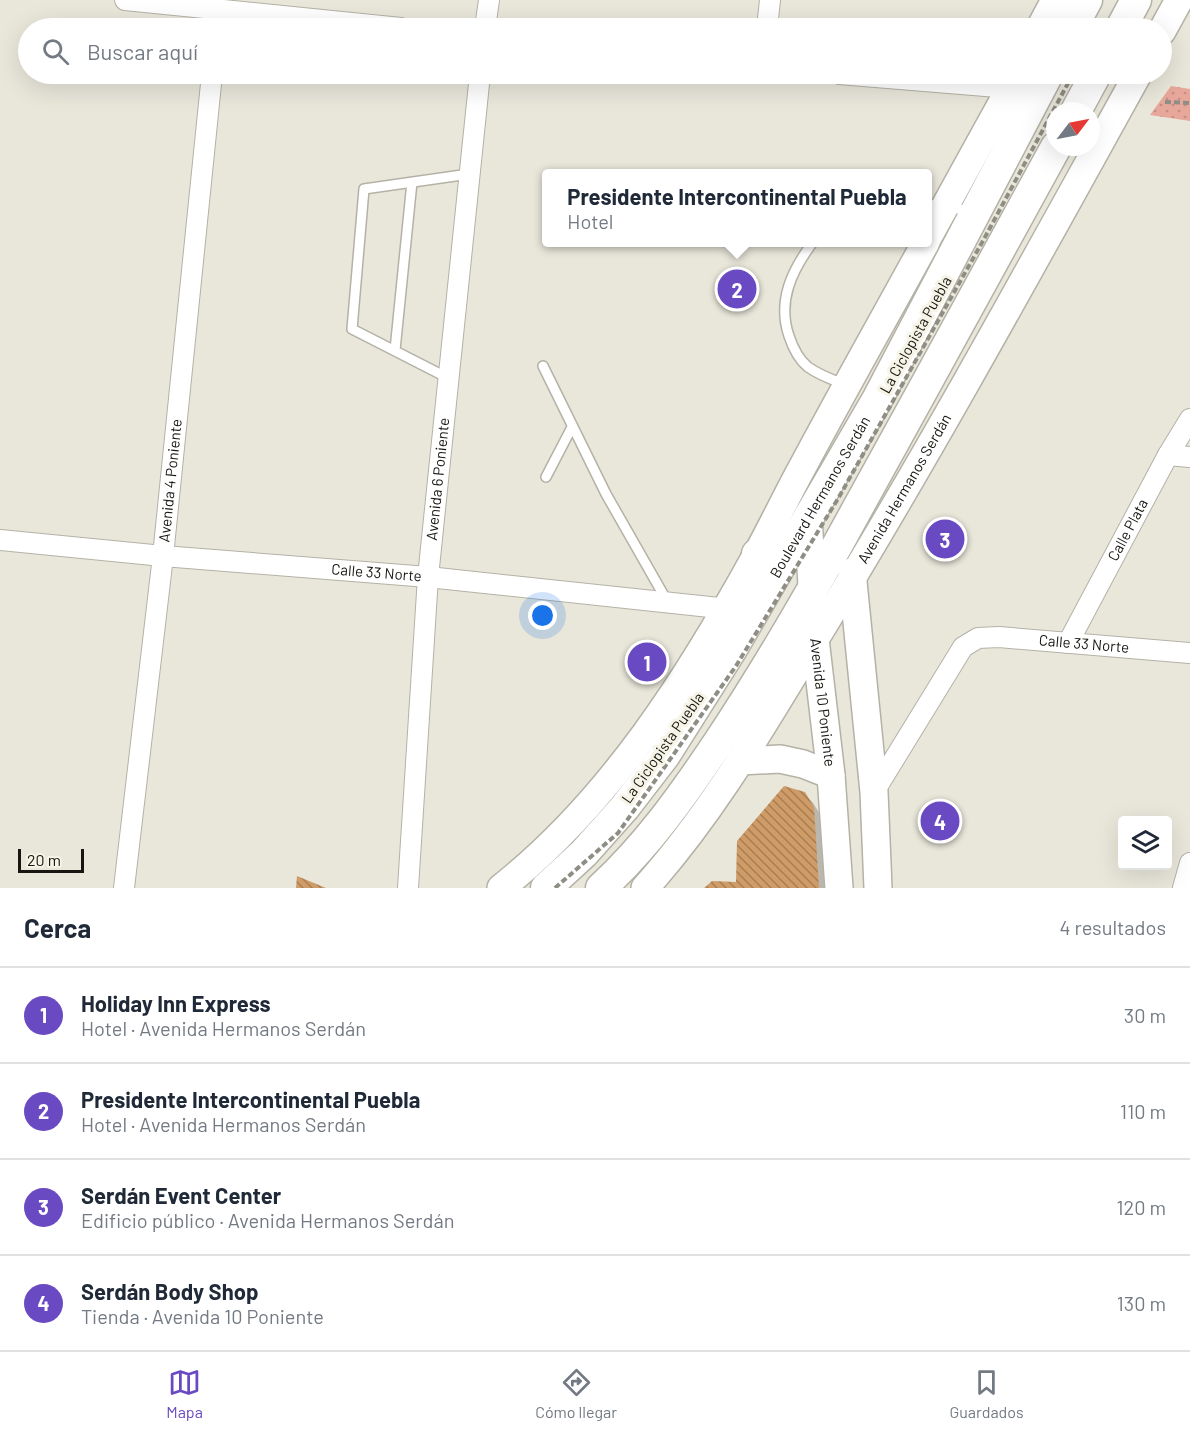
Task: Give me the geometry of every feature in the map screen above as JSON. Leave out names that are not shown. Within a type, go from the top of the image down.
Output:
[{"type":"main road","points":[[1045,18],[1055,0]]},
{"type":"main road","points":[[1055,0],[1060,18]]},
{"type":"main road","points":[[1077,18],[1087,0]]},
{"type":"main road","points":[[1126,18],[1136,0]]},
{"type":"main road","points":[[1169,18],[1179,0]]},
{"type":"main road","points":[[932,221],[937,205],[1027,84]]},
{"type":"main road","name":"Boulevard Hermanos Serdán","points":[[546,888],[584,854],[625,807],[658,763],[732,650],[746,606],[808,515],[878,398],[975,212],[1028,84]]},
{"type":"main road","points":[[1081,102],[1091,84]]},
{"type":"main road","name":"Avenida Hermanos Serdán","points":[[645,888],[703,816],[740,761],[815,639],[970,376],[1132,84]]},
{"type":"main road","points":[[601,888],[656,829],[696,776],[760,679],[812,590],[1051,156]]},
{"type":"main road","points":[[501,888],[582,811],[636,746],[687,671],[746,606],[757,554],[803,465],[923,247]]},
{"type":"main road","name":"Avenida 10 Poniente","points":[[808,515],[815,639],[831,775],[839,888]]},
{"type":"main road","points":[[846,528],[874,792],[878,888]]},
{"type":"main road","points":[[740,761],[780,759],[803,764],[831,775]]},
{"type":"street","points":[[125,0],[218,13],[279,18]]},
{"type":"street","points":[[486,18],[489,0]]},
{"type":"street","points":[[768,18],[770,0]]},
{"type":"street","name":"Avenida 4 Poniente","points":[[124,888],[163,556],[211,84]]},
{"type":"street","name":"Avenida 6 Poniente","points":[[408,888],[428,577],[479,84]]},
{"type":"street","name":"Calle Plata","points":[[1068,643],[1168,455],[1190,419]]},
{"type":"street","points":[[1168,455],[1190,457]]},
{"type":"street","name":"Calle 33 Norte","points":[[0,540],[163,556],[428,577],[667,602],[746,606]]},
{"type":"street","name":"Calle 33 Norte","points":[[874,792],[963,647],[978,638],[999,637],[1190,652]]},
{"type":"street","points":[[1183,888],[1190,863]]},
{"type":"lane","points":[[448,378],[352,329],[364,189],[470,174]]},
{"type":"lane","points":[[395,350],[412,183]]},
{"type":"lane","points":[[937,205],[975,212]]},
{"type":"lane","points":[[810,247],[798,262],[785,295],[784,322],[794,350],[807,366],[848,386]]},
{"type":"lane","points":[[543,366],[606,494],[667,602]]},
{"type":"lane","points":[[546,477],[572,427]]},
{"type":"path","name":"La Ciclopista Puebla","points":[[555,888],[618,833],[736,666],[839,497],[984,239],[1068,84]]},
{"type":"path","points":[[1165,102],[1190,104]]},
{"type":"shaded area","points":[[1171,86],[1190,89],[1190,121],[1150,115]]},
{"type":"building","points":[[784,786],[805,792],[814,807],[819,888],[704,888],[712,881],[736,882],[737,841]]},
{"type":"building","points":[[297,876],[326,888],[296,888]]},
{"type":"place","name":"Presidente Intercontinental Puebla","points":[[737,289]]},
{"type":"place","name":"Serdán Event Center","points":[[945,539]]},
{"type":"place","name":"Holiday Inn Express","points":[[647,662]]},
{"type":"place","name":"Serdán Body Shop","points":[[940,821]]}]
